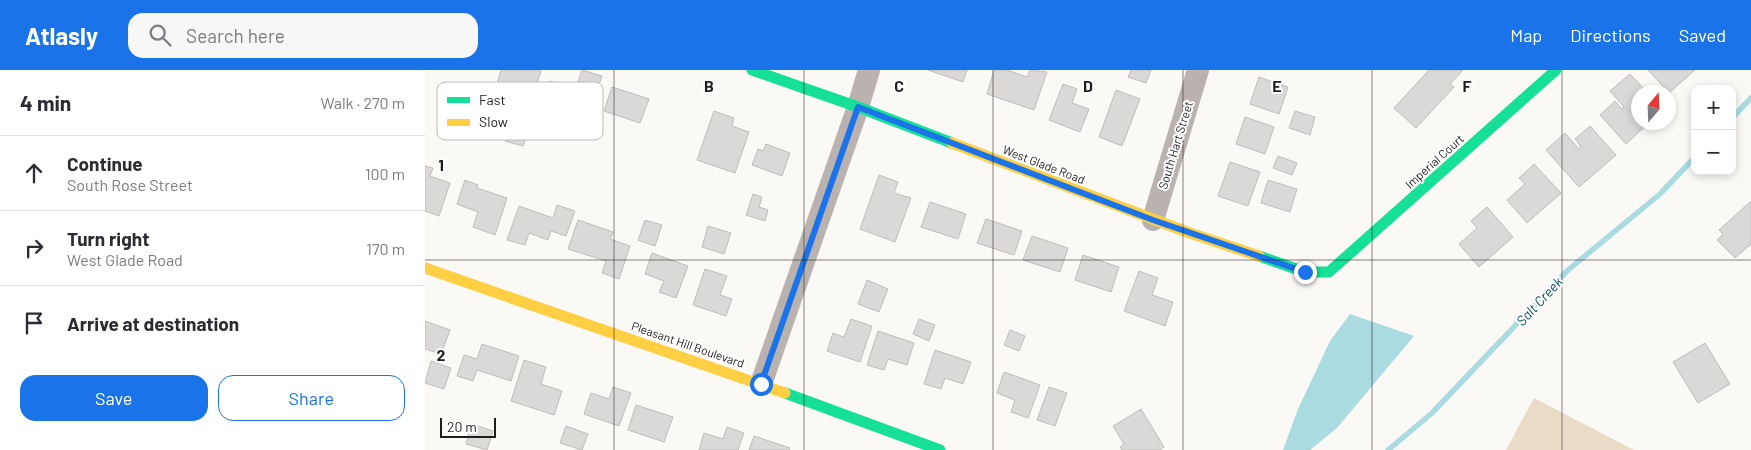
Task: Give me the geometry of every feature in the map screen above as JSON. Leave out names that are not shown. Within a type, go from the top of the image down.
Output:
[{"type":"street","name":"West Glade Road","points":[[752,70],[858,107],[1153,220],[1305,272],[1329,272]]},
{"type":"street","points":[[761,384],[858,107],[869,70]]},
{"type":"street","name":"South Hart Street","points":[[1153,220],[1198,70]]},
{"type":"street","name":"Imperial Court","points":[[1329,272],[1556,70]]},
{"type":"street","name":"Pleasant Hill Boulevard","points":[[425,268],[761,384],[940,450]]},
{"type":"shaded area","points":[[1534,398],[1634,450],[1506,450]]},
{"type":"water","points":[[1350,314],[1414,336],[1337,428],[1310,450],[1283,450],[1298,409],[1330,341]]},
{"type":"building","points":[[501,70],[541,71],[537,82],[498,82]]},
{"type":"building","points":[[582,70],[602,76],[600,82],[578,82]]},
{"type":"building","points":[[928,70],[967,70],[963,82]]},
{"type":"building","points":[[994,70],[1007,70],[1027,77],[1030,70],[1047,72],[1034,110],[987,94]]},
{"type":"building","points":[[1131,70],[1151,70],[1146,83],[1128,77]]},
{"type":"building","points":[[1429,70],[1463,70],[1450,84],[1454,87],[1416,128],[1394,108]]},
{"type":"building","points":[[1648,70],[1695,70],[1676,87],[1676,85],[1662,85]]},
{"type":"building","points":[[1630,74],[1640,85],[1631,85],[1631,130],[1641,130],[1626,144],[1600,115],[1615,101],[1622,109],[1624,107],[1610,91]]},
{"type":"building","points":[[1259,77],[1288,87],[1279,114],[1250,104]]},
{"type":"building","points":[[1063,84],[1077,89],[1072,103],[1089,109],[1080,132],[1049,120]]},
{"type":"building","points":[[612,87],[649,99],[640,123],[604,111]]},
{"type":"building","points":[[1116,90],[1140,99],[1122,146],[1099,137]]},
{"type":"building","points":[[714,111],[734,118],[732,126],[749,132],[735,173],[697,160]]},
{"type":"building","points":[[1295,111],[1315,117],[1310,135],[1289,128]]},
{"type":"building","points":[[1245,117],[1274,127],[1265,154],[1236,144]]},
{"type":"building","points":[[1590,126],[1616,155],[1579,187],[1546,150],[1565,133],[1579,149],[1581,147],[1575,139]]},
{"type":"building","points":[[505,140],[525,140],[523,146]]},
{"type":"building","points":[[766,144],[790,153],[782,176],[752,165],[758,149],[763,151]]},
{"type":"building","points":[[1278,156],[1297,163],[1292,175],[1273,168]]},
{"type":"building","points":[[1230,162],[1260,172],[1248,206],[1218,196]]},
{"type":"building","points":[[1534,164],[1561,193],[1527,223],[1507,200],[1525,184],[1519,178]]},
{"type":"building","points":[[425,166],[433,168],[430,176],[450,183],[439,216],[425,211]]},
{"type":"building","points":[[879,175],[898,182],[894,193],[911,198],[895,242],[860,229]]},
{"type":"building","points":[[465,180],[478,185],[477,188],[507,198],[495,235],[473,227],[478,212],[457,204]]},
{"type":"building","points":[[1268,180],[1297,189],[1290,212],[1261,203]]},
{"type":"building","points":[[753,194],[762,197],[759,207],[768,210],[765,221],[746,215]]},
{"type":"building","points":[[1751,201],[1751,244],[1735,258],[1717,240],[1723,234],[1719,230]]},
{"type":"building","points":[[930,202],[966,214],[958,239],[921,227]]},
{"type":"building","points":[[557,205],[575,211],[566,236],[551,231],[548,240],[529,233],[525,245],[507,240],[519,206],[553,218]]},
{"type":"building","points":[[1487,207],[1513,237],[1479,267],[1459,244],[1477,228],[1471,221]]},
{"type":"building","points":[[986,219],[1022,231],[1014,255],[977,243]]},
{"type":"building","points":[[578,220],[613,232],[610,239],[630,246],[619,279],[602,273],[606,261],[568,249]]},
{"type":"building","points":[[645,220],[662,225],[655,246],[638,240]]},
{"type":"building","points":[[708,226],[731,233],[724,254],[702,247]]},
{"type":"building","points":[[1032,236],[1068,248],[1060,272],[1023,260]]},
{"type":"building","points":[[652,253],[688,266],[676,298],[659,292],[664,281],[645,274]]},
{"type":"building","points":[[1083,255],[1119,267],[1111,292],[1075,280]]},
{"type":"building","points":[[705,269],[727,276],[720,295],[732,299],[726,316],[693,305]]},
{"type":"building","points":[[1139,271],[1158,278],[1152,295],[1173,302],[1165,326],[1124,311]]},
{"type":"building","points":[[867,280],[888,289],[879,312],[858,304]]},
{"type":"building","points":[[851,319],[872,326],[860,362],[827,351],[833,333],[844,337]]},
{"type":"building","points":[[919,319],[935,325],[929,341],[913,334]]},
{"type":"building","points":[[425,321],[450,330],[441,354],[425,349]]},
{"type":"building","points":[[1010,330],[1025,336],[1019,351],[1004,345]]},
{"type":"building","points":[[878,331],[914,343],[907,365],[888,359],[884,370],[867,365]]},
{"type":"building","points":[[1705,343],[1730,384],[1698,403],[1673,362]]},
{"type":"building","points":[[482,344],[519,356],[511,381],[477,370],[473,381],[457,376],[464,355],[477,359]]},
{"type":"building","points":[[935,350],[971,362],[963,384],[945,378],[941,389],[924,384]]},
{"type":"building","points":[[524,360],[546,367],[541,384],[562,391],[554,415],[511,401]]},
{"type":"building","points":[[431,361],[451,368],[444,389],[425,383]]},
{"type":"building","points":[[1004,372],[1040,385],[1028,418],[1011,412],[1015,400],[997,393]]},
{"type":"building","points":[[613,387],[631,393],[619,426],[584,414],[591,393],[609,399]]},
{"type":"building","points":[[1049,387],[1067,393],[1055,426],[1037,420]]},
{"type":"building","points":[[636,405],[673,417],[664,442],[628,430]]},
{"type":"building","points":[[1141,409],[1164,447],[1160,450],[1122,450],[1120,447],[1124,444],[1113,426]]},
{"type":"building","points":[[472,424],[493,431],[487,450],[466,444]]},
{"type":"building","points":[[566,426],[588,434],[582,450],[560,443]]},
{"type":"building","points":[[727,427],[744,433],[738,450],[699,450],[704,433],[723,439]]},
{"type":"building","points":[[754,436],[790,448],[789,450],[749,450]]},
{"type":"waterway","name":"Salt Creek","points":[[1736,114],[1751,98]]},
{"type":"waterway","name":"Salt Creek","points":[[1388,450],[1432,413],[1568,270],[1660,194],[1691,161]]},
{"type":"traffic: fast","points":[[752,70],[858,107],[952,143]]},
{"type":"traffic: fast","points":[[1259,256],[1305,272],[1329,272],[1556,70]]},
{"type":"traffic: fast","points":[[785,393],[940,450]]},
{"type":"traffic: slow","points":[[952,143],[1187,232],[1259,256]]},
{"type":"traffic: slow","points":[[425,268],[785,393]]},
{"type":"route","points":[[761,384],[858,107],[1153,220],[1305,272]]}]
